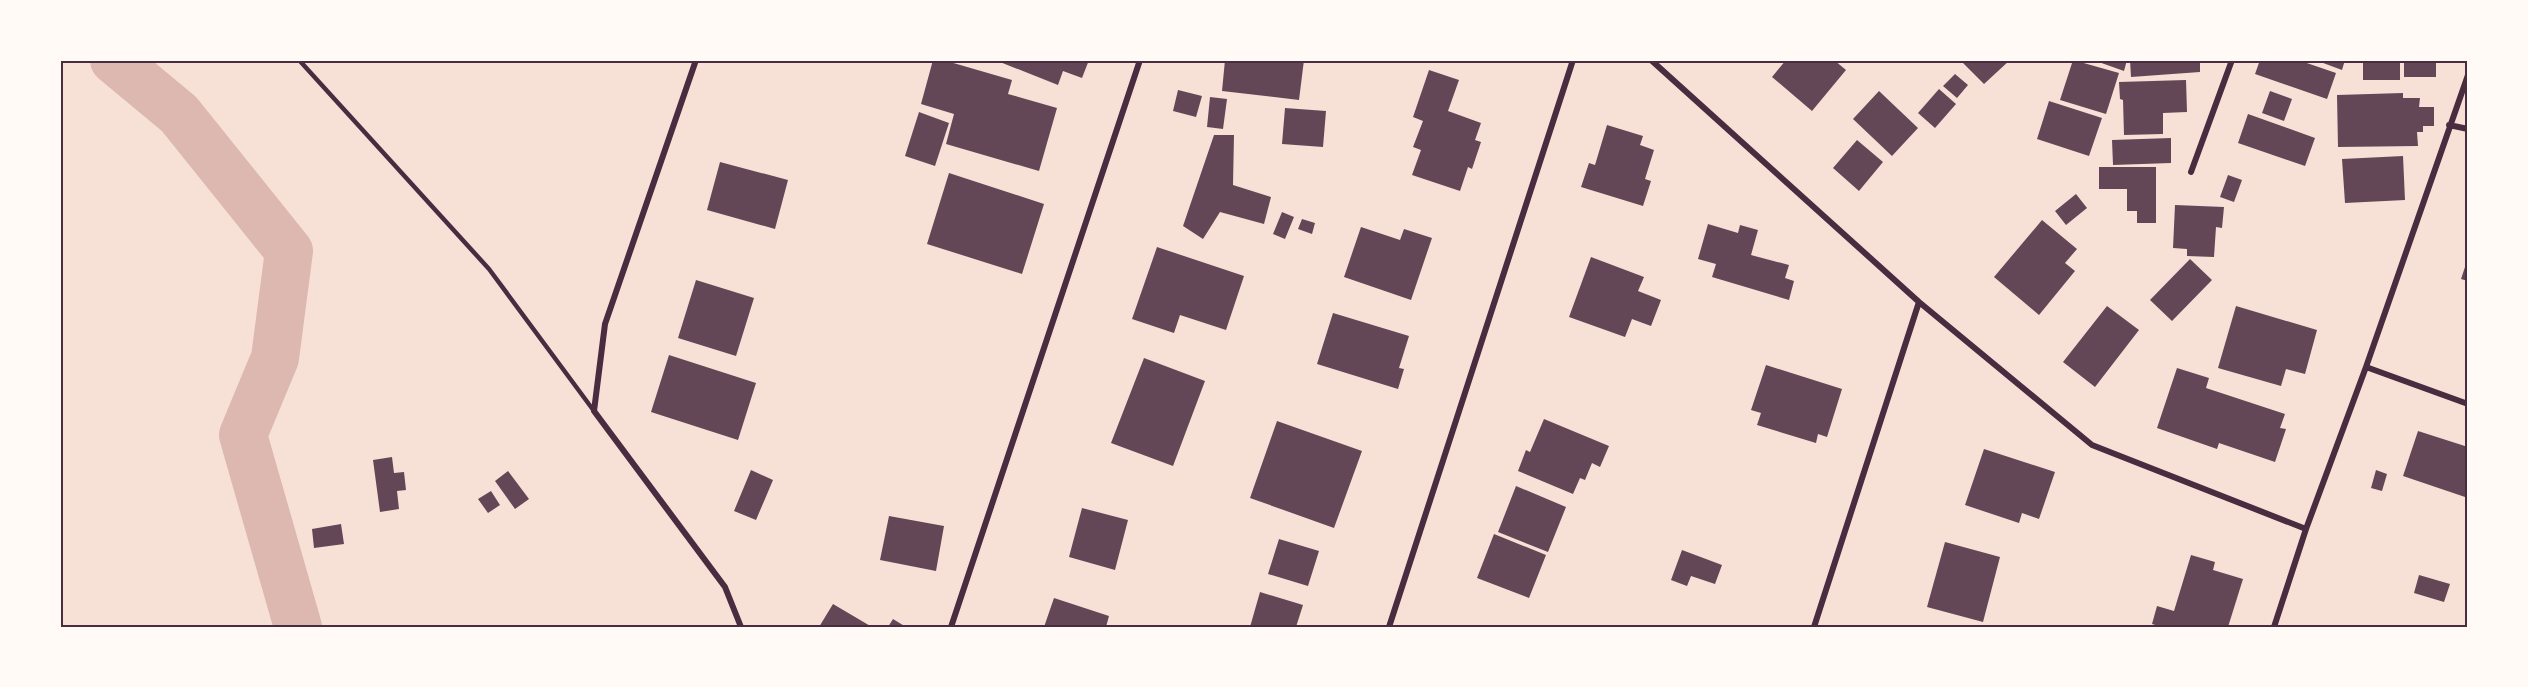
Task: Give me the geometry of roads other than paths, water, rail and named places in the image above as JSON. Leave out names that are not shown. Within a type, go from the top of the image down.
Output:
[{"type":"street","points":[[696,60],[605,324],[594,411],[725,587],[741,627]]},
{"type":"street","points":[[951,627],[1140,60]]},
{"type":"street","points":[[1389,627],[1572,60]]},
{"type":"street","points":[[1651,60],[1919,302],[2092,445],[2306,529]]},
{"type":"street","points":[[2191,172],[2232,60]]},
{"type":"street","points":[[2274,627],[2306,529],[2366,367],[2468,75]]},
{"type":"street","points":[[2450,125],[2468,129]]},
{"type":"street","points":[[1814,627],[1919,302]]},
{"type":"street","points":[[2366,367],[2468,404]]},
{"type":"lane","points":[[299,60],[489,269],[594,411]]},
{"type":"waterway","points":[[114,60],[179,114],[289,251],[275,358],[243,435],[298,627]]}]
